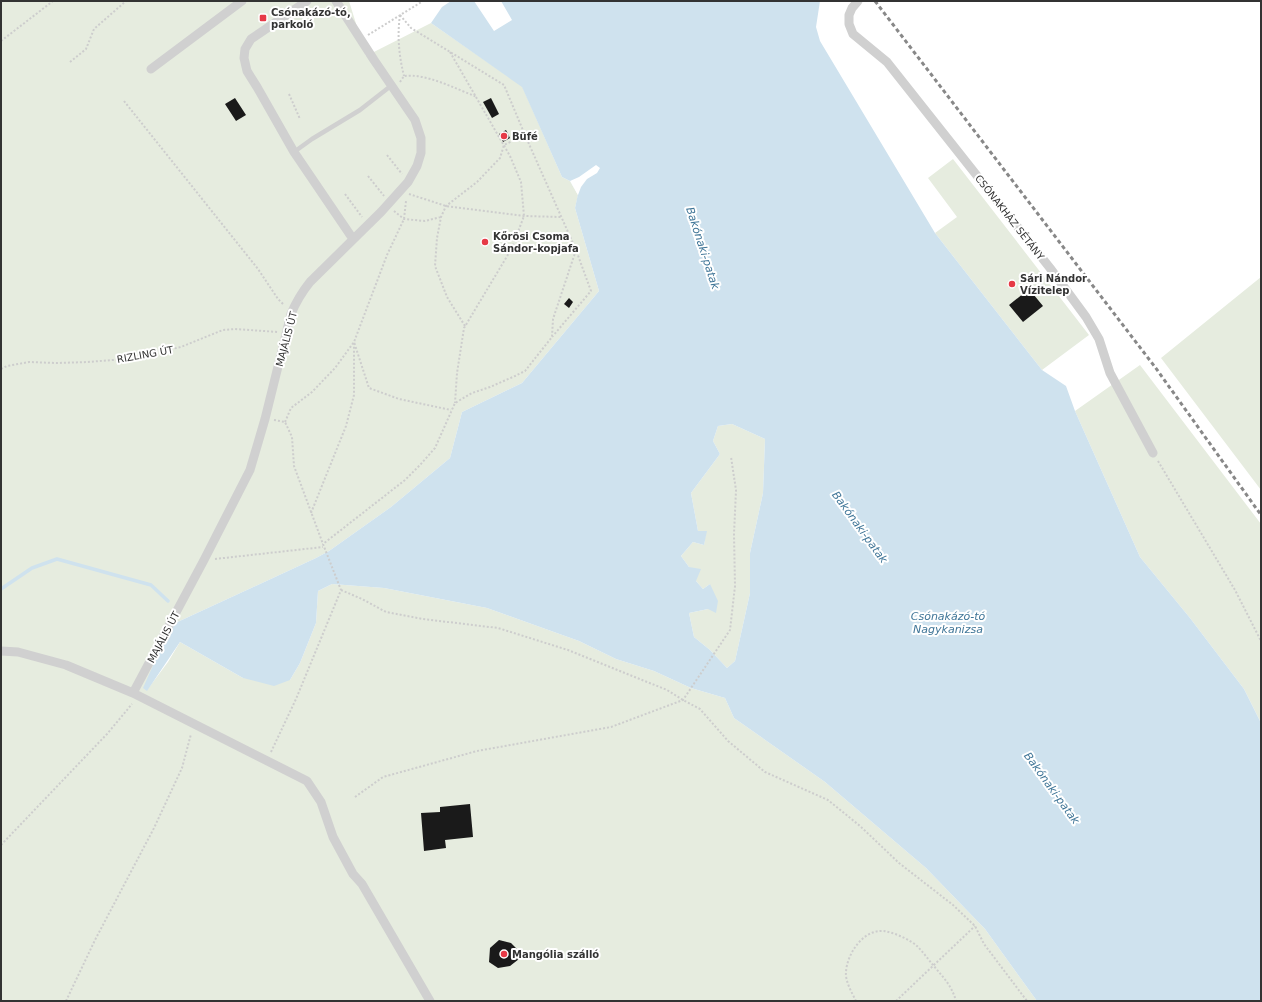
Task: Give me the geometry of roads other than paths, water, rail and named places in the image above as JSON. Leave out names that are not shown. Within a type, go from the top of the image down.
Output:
[{"type":"street","points":[[151,69],[242,1]]},
{"type":"street","points":[[307,1],[251,39],[245,49],[244,58],[247,71],[294,152],[353,239]]},
{"type":"street","name":"MAJÁLIS ÚT","points":[[133,693],[250,470],[265,419],[291,314],[302,292],[353,239],[403,192],[419,160],[421,138],[415,120],[336,1]]},
{"type":"street","name":"CSÓNAKHÁZ SÉTÁNY","points":[[858,1],[852,8],[849,15],[849,24],[853,34],[887,62],[1046,262],[1086,317],[1099,339],[1110,373],[1153,453]]},
{"type":"street","points":[[1,651],[18,652],[66,665],[133,693],[307,781],[321,802],[333,837],[353,874],[362,884],[430,1001]]},
{"type":"lane","points":[[294,152],[312,139],[360,110],[392,85]]},
{"type":"water","name":"Csónakázó-tó Nagykanizsa","points":[[451,1],[474,1],[494,31],[512,20],[501,1],[820,1],[816,27],[820,41],[935,233],[1042,370],[1066,386],[1075,411],[1140,557],[1190,618],[1244,689],[1261,723],[1261,1001],[1037,1001],[985,929],[926,868],[825,782],[734,718],[725,698],[691,688],[654,671],[616,659],[579,641],[487,608],[384,588],[332,584],[318,591],[316,623],[300,663],[290,680],[274,686],[243,678],[180,642],[147,691],[143,688],[171,625],[316,558],[329,551],[391,507],[450,458],[462,412],[522,383],[599,291],[575,208],[578,194],[570,181],[562,177],[522,87],[431,23],[442,7]],"holes":[[[732,424],[765,439],[763,493],[750,553],[750,593],[735,661],[727,668],[710,650],[694,637],[689,613],[708,609],[716,613],[718,601],[710,584],[703,589],[696,581],[701,569],[689,567],[681,556],[693,542],[704,545],[707,531],[698,531],[691,493],[720,454],[713,441],[718,426]]]},
{"type":"waterway","points":[[1,589],[32,568],[57,559],[151,585],[168,601]]},
{"type":"railway","points":[[875,1],[1155,367],[1261,515]]},
{"type":"place","name":"Csónakázó-tó, parkoló","points":[[263,18]]},
{"type":"place","name":"Büfé","points":[[504,136]]},
{"type":"place","name":"Kőrösi Csoma Sándor-kopjafa","points":[[485,242]]},
{"type":"place","name":"Sári Nándor Vízitelep","points":[[1012,284]]},
{"type":"place","name":"Mangólia szálló","points":[[504,954]]},
{"type":"water label","name":"Bakónaki-patak","points":[[703,248]]},
{"type":"water label","name":"Bakónaki-patak","points":[[860,527]]},
{"type":"water label","name":"Bakónaki-patak","points":[[1052,788]]}]
